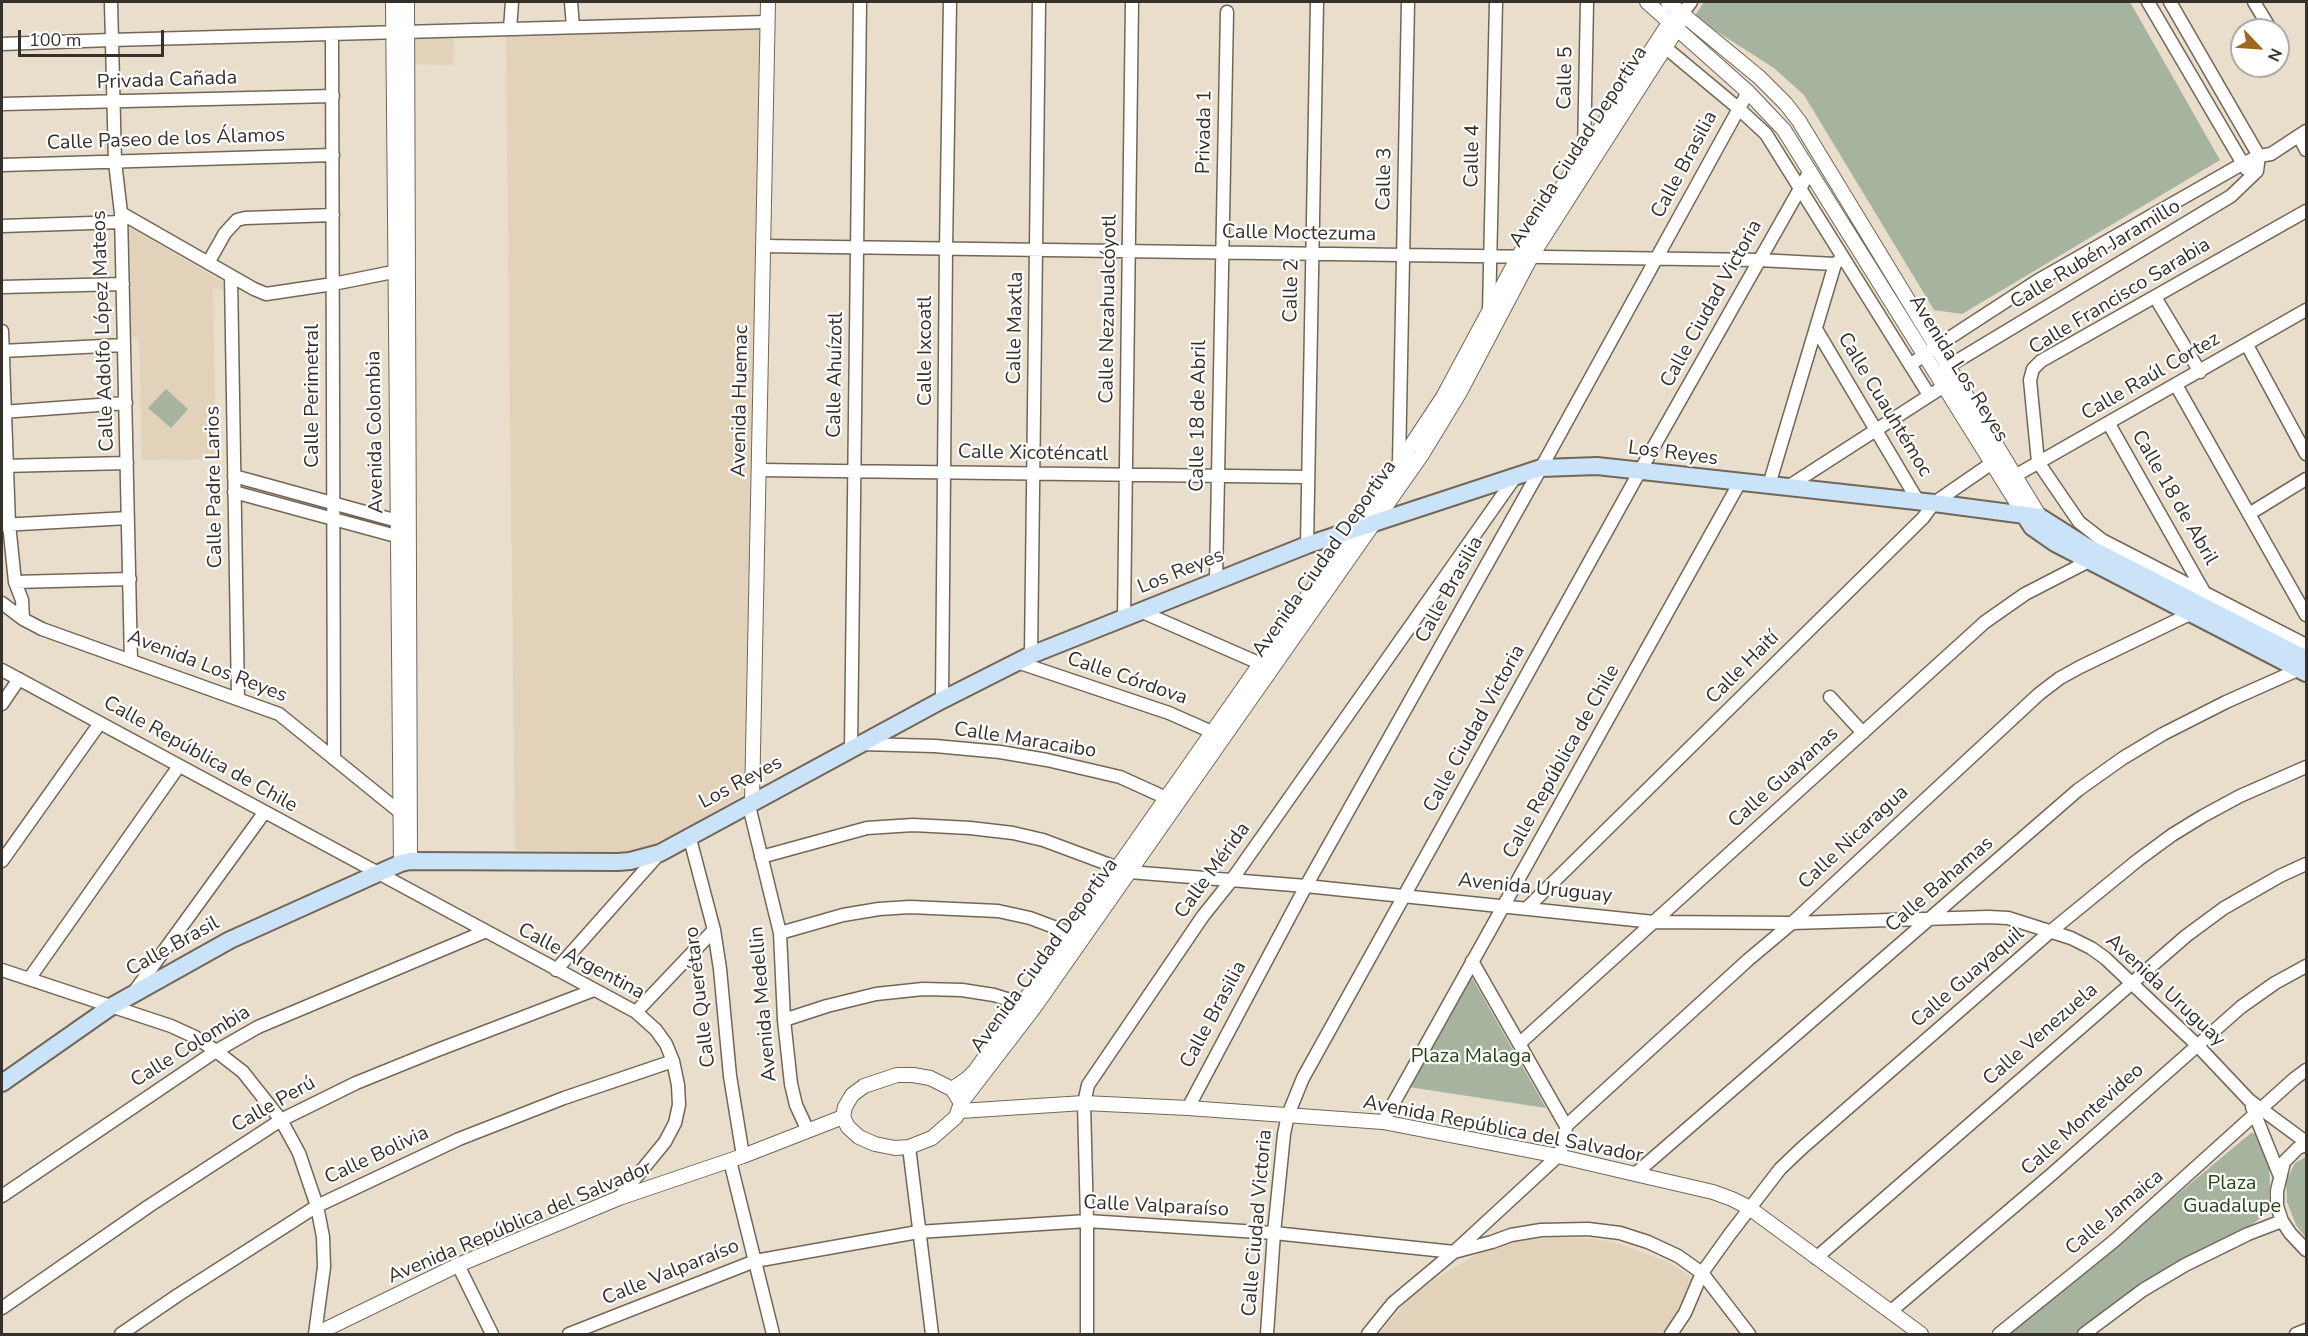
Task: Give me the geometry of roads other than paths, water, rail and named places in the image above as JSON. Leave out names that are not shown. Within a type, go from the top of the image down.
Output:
[{"type":"main road","name":"Los Reyes","points":[[379,873],[405,862],[618,862],[660,853],[752,801],[1024,659],[1307,544],[1541,468],[1597,466],[1926,502],[2032,517]]},
{"type":"main road","name":"Avenida Los Reyes","points":[[2032,517],[2084,545],[2304,667],[2192,614],[2089,561],[2041,534],[2032,527],[2032,517]]},
{"type":"main road","name":"Calle Brasil","points":[[2,1083],[133,993],[236,937],[379,873]]},
{"type":"street","name":"Calle Adolfo López Mateos","points":[[111,2],[115,162],[121,218],[131,661]]},
{"type":"street","name":"Avenida Colombia","points":[[393,2],[400,32],[405,862]]},
{"type":"street","name":"Avenida Colombia","points":[[400,32],[407,2]]},
{"type":"street","points":[[510,29],[512,2]]},
{"type":"street","points":[[570,2],[573,27]]},
{"type":"street","name":"Avenida Huemac","points":[[752,801],[768,2]]},
{"type":"street","name":"Calle Ahuízotl","points":[[856,747],[854,471],[860,2]]},
{"type":"street","name":"Calle Ixcoatl","points":[[942,700],[950,2]]},
{"type":"street","name":"Calle Maxtla","points":[[1024,659],[1033,474],[1039,2]]},
{"type":"street","name":"Calle Nezahualcóyotl","points":[[1132,2],[1125,475],[1132,614]]},
{"type":"street","name":"Calle 2","points":[[1307,544],[1317,2]]},
{"type":"street","name":"Calle 3","points":[[1399,465],[1408,2]]},
{"type":"street","name":"Calle 4","points":[[1489,312],[1496,2]]},
{"type":"street","name":"Calle 5","points":[[1584,154],[1587,2]]},
{"type":"street","name":"Avenida Los Reyes","points":[[1647,2],[1776,120],[1925,355],[1945,379],[2013,477],[2032,517]]},
{"type":"street","name":"Avenida Los Reyes","points":[[1668,2],[1760,77],[1799,121],[1937,346],[1948,366],[1945,379],[1992,463],[2032,517]]},
{"type":"street","name":"Avenida Ciudad Deportiva","points":[[961,1107],[1028,1006],[1265,666],[1373,524],[1421,456],[1460,392],[1524,257],[1584,154],[1690,2]]},
{"type":"street","points":[[2148,2],[2252,178],[2257,171],[2259,156],[2170,2]]},
{"type":"street","points":[[2254,2],[2264,18]]},
{"type":"street","name":"Privada 1","points":[[1221,253],[1227,12]]},
{"type":"street","points":[[2,45],[767,22]]},
{"type":"street","name":"Avenida Ciudad Deportiva","points":[[1265,666],[1352,531],[1443,398],[1489,312],[1666,48],[1673,26]]},
{"type":"street","name":"Calle Perimetral","points":[[332,34],[334,759]]},
{"type":"street","points":[[1666,48],[1766,134],[1800,187],[1839,261],[1929,395]]},
{"type":"street","name":"Calle Brasilia","points":[[1188,1108],[1306,885],[1541,468],[1748,92]]},
{"type":"street","name":"Privada Cañada","points":[[2,104],[333,96]]},
{"type":"street","points":[[2303,133],[2307,150]]},
{"type":"street","name":"Calle Rubén Jaramillo","points":[[1910,365],[2037,281],[2242,164],[2259,156],[2271,154],[2303,133]]},
{"type":"street","name":"Calle Paseo de los Álamos","points":[[2,165],[333,155]]},
{"type":"street","name":"Calle Ciudad Victoria","points":[[1267,1335],[1280,1159],[1288,1115],[1303,1078],[1640,471],[1810,171]]},
{"type":"street","name":"Calle Rubén Jaramillo","points":[[1948,366],[2232,196],[2252,178]]},
{"type":"street","name":"Calle Francisco Sarabia","points":[[2038,462],[2030,380],[2032,369],[2042,361],[2307,211]]},
{"type":"street","points":[[208,263],[225,232],[237,220],[333,215]]},
{"type":"street","points":[[2,225],[121,218],[266,294],[333,284],[401,270]]},
{"type":"street","name":"Calle Moctezuma","points":[[763,246],[1839,261]]},
{"type":"street","name":"Calle 18 de Abril","points":[[1216,580],[1221,253]]},
{"type":"street","points":[[1769,485],[1839,261]]},
{"type":"street","name":"Calle Padre Larios","points":[[231,276],[238,698]]},
{"type":"street","points":[[2,287],[123,284]]},
{"type":"street","points":[[2155,297],[2200,372]]},
{"type":"street","name":"Calle Raúl Cortez","points":[[2013,477],[2307,310]]},
{"type":"street","name":"Calle Cuauhtémoc","points":[[1816,329],[1876,429],[1926,502]]},
{"type":"street","points":[[2,331],[5,525],[15,582],[22,600],[23,619]]},
{"type":"street","points":[[2,351],[124,345]]},
{"type":"street","points":[[2247,345],[2307,454]]},
{"type":"street","points":[[1921,382],[1945,379]]},
{"type":"street","points":[[1786,488],[1929,395],[1945,379]]},
{"type":"street","points":[[2176,385],[2307,615]]},
{"type":"street","points":[[3,412],[126,403]]},
{"type":"street","name":"Calle 18 de Abril","points":[[2109,424],[2204,592]]},
{"type":"street","points":[[2038,462],[2069,510],[2089,531],[2307,645]]},
{"type":"street","points":[[4,466],[127,463]]},
{"type":"street","name":"Calle Haití","points":[[1527,908],[1923,518],[1926,502],[1992,463]]},
{"type":"street","name":"Calle Xicoténcatl","points":[[759,470],[1307,477]]},
{"type":"street","points":[[234,476],[333,501],[403,522]]},
{"type":"street","name":"Calle Mérida","points":[[1087,1335],[1084,1094],[1093,1076],[1203,916],[1231,880],[1516,476]]},
{"type":"street","points":[[2249,514],[2307,479]]},
{"type":"street","name":"Calle República de Chile","points":[[1383,1122],[1740,482]]},
{"type":"street","points":[[234,492],[333,517],[403,538]]},
{"type":"street","points":[[5,525],[128,518]]},
{"type":"street","name":"Calle Guayanas","points":[[1520,1043],[1992,617],[2025,594],[2089,561]]},
{"type":"street","points":[[15,582],[130,579]]},
{"type":"street","name":"Avenida Los Reyes","points":[[2,603],[23,619],[42,629],[238,698],[288,720],[406,816]]},
{"type":"street","points":[[1132,614],[1265,666]]},
{"type":"street","name":"Calle Nicaragua","points":[[1566,1126],[1748,960],[1792,923],[2039,694],[2060,678],[2080,667],[2192,614]]},
{"type":"street","name":"Calle Córdova","points":[[1024,659],[1169,713],[1217,734]]},
{"type":"street","name":"Calle Bahamas","points":[[1635,1174],[2078,790],[2123,758],[2163,734],[2226,702],[2304,667]]},
{"type":"street","name":"Calle República de Chile","points":[[2,670],[379,873]]},
{"type":"street","points":[[2,704],[19,680]]},
{"type":"street","points":[[1830,697],[1863,733]]},
{"type":"street","points":[[2,861],[100,723]]},
{"type":"street","name":"Calle Maracaibo","points":[[856,747],[935,746],[1000,752],[1120,777],[1172,800]]},
{"type":"street","points":[[29,980],[179,766]]},
{"type":"street","name":"Calle Guayaquil","points":[[1671,1335],[1685,1313],[1702,1273],[1748,1207],[1780,1169],[1802,1148],[2103,887],[2172,835],[2240,796],[2307,767]]},
{"type":"street","name":"Avenida Medellin","points":[[752,801],[750,810],[780,933],[784,1020],[793,1095],[808,1131]]},
{"type":"street","points":[[133,993],[264,813]]},
{"type":"street","name":"Avenida Uruguay","points":[[761,857],[867,828],[913,825],[1013,833],[1052,843],[1123,870],[1306,885],[1654,922],[1792,923],[1988,916],[2008,918],[2051,931],[2091,948],[2132,982],[2249,1100],[2258,1111],[2279,1174],[2277,1206],[2282,1221],[2307,1250]]},
{"type":"street","name":"Calle Querétaro","points":[[689,835],[714,930],[720,969],[736,1159],[755,1261],[773,1335]]},
{"type":"street","points":[[556,970],[660,853]]},
{"type":"street","name":"Calle Venezuela","points":[[1816,1258],[2186,936],[2224,908],[2280,876],[2307,864]]},
{"type":"street","name":"Calle Argentina","points":[[379,873],[484,932],[636,1012],[656,1030],[666,1044],[673,1061],[678,1085],[679,1104],[675,1123],[665,1142],[619,1198]]},
{"type":"street","points":[[780,933],[843,915],[910,907],[998,911],[1030,918],[1077,936]]},
{"type":"street","points":[[636,1012],[714,930]]},
{"type":"street","name":"Calle Colombia","points":[[2,1196],[216,1051],[265,1023],[484,932]]},
{"type":"street","points":[[1368,1335],[1393,1303],[1454,1252],[1558,1156],[1565,1141],[1566,1126],[1472,961]]},
{"type":"street","name":"Calle Montevideo","points":[[1890,1312],[2052,1174],[2241,1007],[2275,983],[2307,966]]},
{"type":"street","points":[[2,971],[171,1026],[195,1037],[243,1072],[281,1120],[299,1153],[317,1206],[323,1237],[324,1267],[316,1335]]},
{"type":"street","points":[[784,1020],[876,994],[923,989],[962,990],[994,995],[1028,1006]]},
{"type":"street","name":"Calle Perú","points":[[2,1308],[148,1206],[281,1120],[356,1083],[594,990]]},
{"type":"street","name":"Avenida Ciudad Deportiva","points":[[952,1089],[975,1071],[1028,1006]]},
{"type":"street","name":"Calle Bolivia","points":[[121,1335],[178,1295],[317,1206],[459,1139],[564,1098],[673,1061]]},
{"type":"street","name":"Calle Jamaica","points":[[1998,1335],[2114,1241],[2258,1111],[2307,1070]]},
{"type":"street","points":[[897,1075],[930,1078],[952,1089],[961,1107],[956,1117],[932,1138],[909,1147],[896,1148],[875,1144],[859,1137],[848,1128],[843,1117],[845,1107],[852,1095],[877,1080],[897,1075]]},
{"type":"street","name":"Avenida República del Salvador","points":[[961,1107],[1084,1103],[1383,1122],[1558,1156],[1713,1192],[1732,1198],[1748,1207],[1921,1335]]},
{"type":"street","points":[[2258,1111],[2307,1144],[2290,1154],[2279,1174]]},
{"type":"street","name":"Avenida República del Salvador","points":[[316,1335],[458,1265],[619,1198],[736,1159],[843,1117]]},
{"type":"street","points":[[909,1147],[918,1232],[933,1335]]},
{"type":"street","name":"Calle Valparaíso","points":[[569,1335],[755,1261],[918,1232],[1087,1221],[1274,1233],[1454,1252],[1511,1235],[1541,1230],[1588,1229],[1620,1233],[1648,1242],[1678,1256],[1702,1273],[1749,1335]]},
{"type":"street","points":[[2084,1335],[2143,1290],[2185,1265],[2248,1234],[2282,1221]]},
{"type":"street","points":[[458,1265],[492,1335]]},
{"type":"street","points":[[2296,1335],[2307,1330]]},
{"type":"park label","name":"Plaza Malaga","points":[[1471,1057]]},
{"type":"park label","name":"Plaza Guadalupe","points":[[2232,1196]]}]
